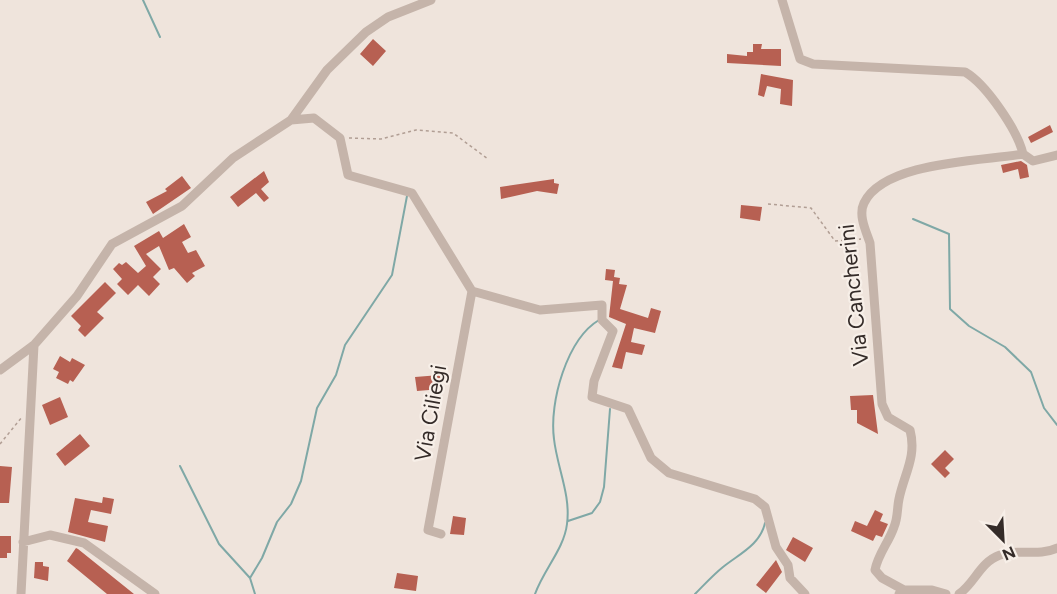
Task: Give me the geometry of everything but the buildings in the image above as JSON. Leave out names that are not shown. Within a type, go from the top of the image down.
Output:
[{"type":"street","points":[[0,369],[34,345],[77,296],[112,244],[182,206],[233,158],[291,120],[327,70],[366,32],[388,17],[431,0]]},
{"type":"street","points":[[782,0],[800,59],[813,64],[964,72],[977,80],[999,110],[1023,154],[1033,161],[1057,155]]},
{"type":"street","points":[[291,120],[314,118],[339,138],[348,175],[412,192],[472,291],[540,310],[602,305],[602,320],[613,331],[594,381],[592,397],[628,409],[651,458],[669,473],[755,499],[765,507],[776,547],[788,565],[790,578],[805,594]]},
{"type":"street","name":"Via Cancherini","points":[[902,592],[875,570],[877,559],[895,526],[899,498],[913,456],[910,430],[888,417],[882,404],[868,238],[862,222],[864,203],[877,188],[894,178],[945,165],[1023,154]]},
{"type":"street","name":"Via Ciliegi","points":[[441,534],[428,530],[472,291]]},
{"type":"street","points":[[21,594],[34,345]]},
{"type":"street","points":[[24,542],[50,536],[84,543],[155,594]]},
{"type":"street","points":[[959,594],[967,589],[987,561],[1002,554],[1045,554],[1057,549]]},
{"type":"street","points":[[902,592],[932,590],[946,594]]},
{"type":"path","points":[[339,138],[381,139],[416,130],[453,133],[489,159]]},
{"type":"path","points":[[768,204],[811,208],[835,241],[868,238]]},
{"type":"path","points":[[0,444],[29,407]]},
{"type":"waterway","points":[[143,0],[160,37]]},
{"type":"waterway","points":[[250,578],[262,558],[277,522],[291,504],[301,481],[317,408],[336,375],[345,345],[392,275],[407,196]]},
{"type":"waterway","points":[[913,219],[949,234],[950,309],[969,326],[1005,347],[1031,372],[1044,408],[1057,425]]},
{"type":"waterway","points":[[535,594],[558,551],[567,524],[567,502],[554,439],[554,407],[569,356],[578,341],[599,320]]},
{"type":"waterway","points":[[568,521],[592,513],[600,502],[604,487],[610,409]]},
{"type":"waterway","points":[[180,466],[219,544],[250,578],[255,594]]},
{"type":"waterway","points":[[695,594],[719,570],[754,543],[765,523]]}]
